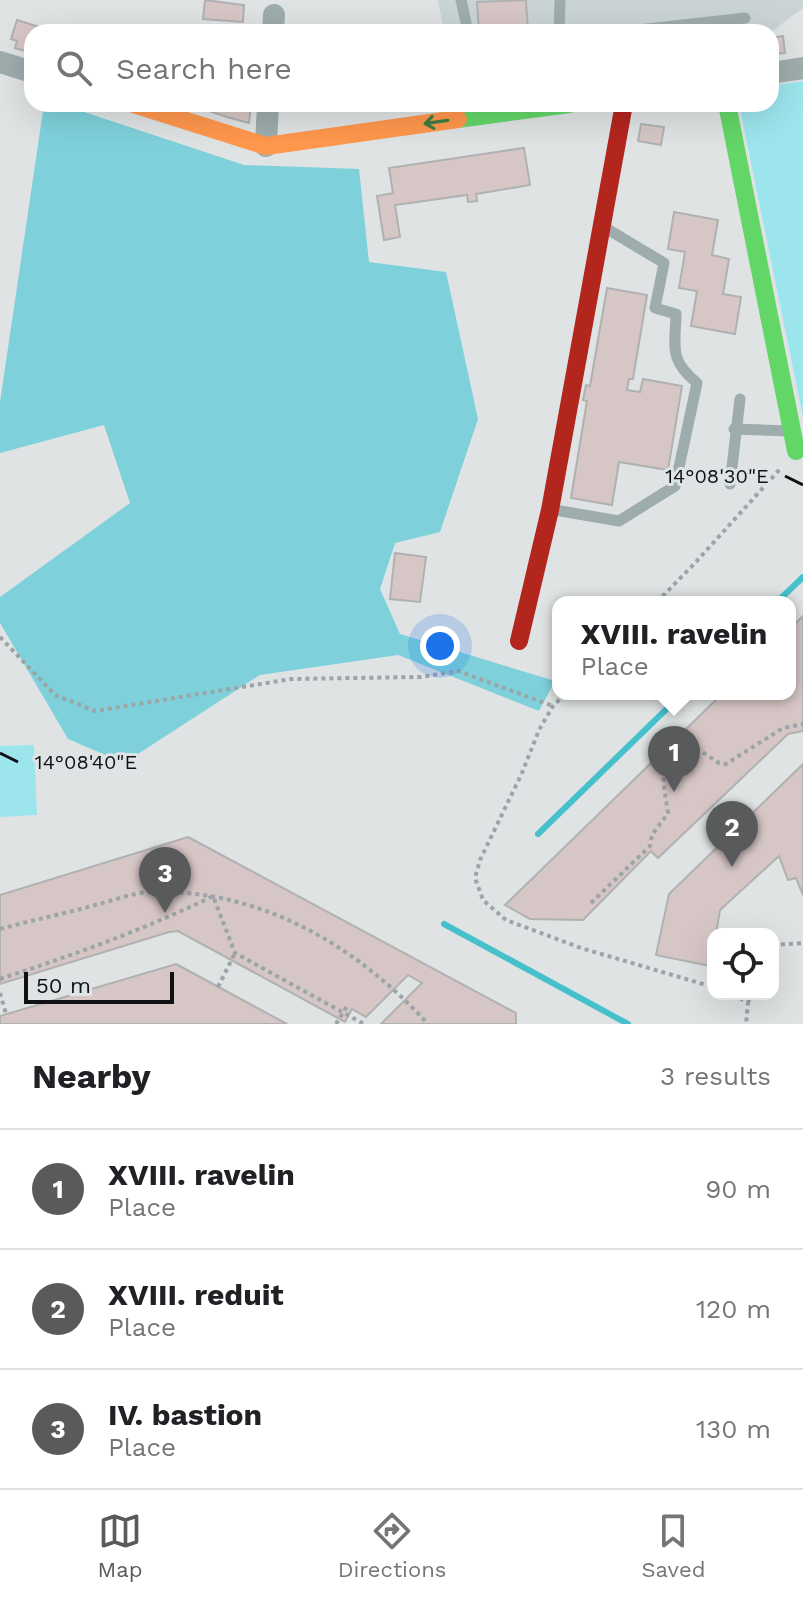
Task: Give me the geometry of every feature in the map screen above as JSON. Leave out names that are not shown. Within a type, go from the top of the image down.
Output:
[{"type":"street","points":[[0,62],[24,70]]},
{"type":"street","points":[[779,72],[803,68]]},
{"type":"street","points":[[158,112],[266,146],[511,112]]},
{"type":"street","points":[[266,146],[268,112]]},
{"type":"street","points":[[519,641],[550,510],[622,112]]},
{"type":"street","points":[[729,112],[796,451]]},
{"type":"lane","points":[[461,0],[466,24]]},
{"type":"lane","points":[[559,24],[560,0]]},
{"type":"lane","points":[[692,24],[745,18]]},
{"type":"lane","points":[[550,510],[619,521],[675,486],[697,383],[680,369],[674,349],[676,314],[655,308],[664,263],[600,225]]},
{"type":"lane","points":[[730,484],[734,429],[740,399]]},
{"type":"lane","points":[[734,429],[792,432]]},
{"type":"path","points":[[663,596],[796,451]]},
{"type":"path","points":[[0,637],[55,695],[95,711],[291,679],[421,677],[458,671],[553,706]]},
{"type":"path","points":[[559,700],[539,730],[480,860],[475,878],[483,900],[506,920],[581,948],[707,985]]},
{"type":"path","points":[[591,903],[650,846],[652,835],[668,813],[662,769],[667,759],[685,747],[693,746],[719,763],[726,764],[783,728],[803,724]]},
{"type":"path","points":[[0,929],[146,892],[213,896],[292,920],[338,946],[393,988],[428,1024]]},
{"type":"path","points":[[213,896],[235,953],[218,987]]},
{"type":"path","points":[[0,979],[167,919],[213,896]]},
{"type":"path","points":[[779,945],[803,943]]},
{"type":"path","points":[[235,953],[364,1024]]},
{"type":"path","points":[[0,993],[6,1014]]},
{"type":"path","points":[[743,1000],[748,1003]]},
{"type":"path","points":[[746,1024],[749,1000]]},
{"type":"path","points":[[336,1024],[347,1006]]},
{"type":"shaded area","points":[[438,0],[803,0],[803,8],[779,26],[442,24]]},
{"type":"shaded area","points":[[803,81],[803,417],[741,112],[779,112],[779,85]]},
{"type":"shaded area","points":[[43,112],[84,112],[244,165],[359,169],[369,262],[446,272],[478,419],[440,532],[395,543],[380,589],[400,634],[552,680],[552,687],[539,711],[398,655],[260,675],[124,763],[68,739],[0,623],[0,597],[130,503],[104,425],[0,453],[0,402]]},
{"type":"shaded area","points":[[34,745],[37,815],[0,817],[0,746]]},
{"type":"building","points":[[205,0],[244,5],[243,22],[203,19]]},
{"type":"building","points":[[526,0],[528,24],[478,24],[477,2]]},
{"type":"building","points":[[17,20],[30,24],[24,24],[24,51],[15,48],[17,41],[11,39]]},
{"type":"building","points":[[783,36],[785,53],[779,53],[779,37]]},
{"type":"building","points":[[212,112],[250,112],[249,123]]},
{"type":"building","points":[[641,124],[664,127],[661,145],[638,141]]},
{"type":"building","points":[[524,148],[530,185],[476,194],[477,201],[468,202],[467,195],[395,205],[400,237],[384,240],[377,196],[393,193],[389,168]]},
{"type":"building","points":[[674,212],[718,220],[712,255],[729,259],[723,294],[741,297],[735,334],[691,326],[697,291],[679,288],[685,252],[668,249]]},
{"type":"building","points":[[607,288],[647,295],[633,379],[629,379],[627,390],[640,392],[643,379],[682,386],[668,470],[619,462],[612,505],[571,498],[587,401],[583,400],[586,385],[590,386]]},
{"type":"building","points":[[395,553],[426,557],[420,602],[390,599]]},
{"type":"building","points":[[803,616],[803,731],[788,734],[658,858],[651,851],[583,920],[530,919],[505,905],[716,700],[796,700],[796,623]]},
{"type":"building","points":[[803,764],[803,895],[796,878],[788,880],[779,856],[720,910],[717,928],[707,928],[707,965],[656,955],[669,894]]},
{"type":"building","points":[[188,837],[516,1013],[516,1024],[381,1024],[422,983],[408,975],[366,1017],[352,1009],[345,1022],[178,931],[0,984],[0,895]]},
{"type":"building","points":[[176,964],[287,1024],[0,1024],[0,1016]]},
{"type":"waterway","points":[[783,596],[803,577]]},
{"type":"waterway","points":[[538,834],[676,700]]},
{"type":"waterway","points":[[444,924],[628,1024]]},
{"type":"traffic: fast","points":[[458,119],[510,112]]},
{"type":"traffic: fast","points":[[729,112],[796,451]]},
{"type":"traffic: slow","points":[[158,112],[266,146],[458,119]]},
{"type":"traffic: jam","points":[[519,641],[550,510],[623,112]]},
{"type":"place","name":"XVIII. ravelin","points":[[674,792]]},
{"type":"place","name":"XVIII. reduit","points":[[732,867]]},
{"type":"place","name":"IV. bastion","points":[[165,913]]}]
